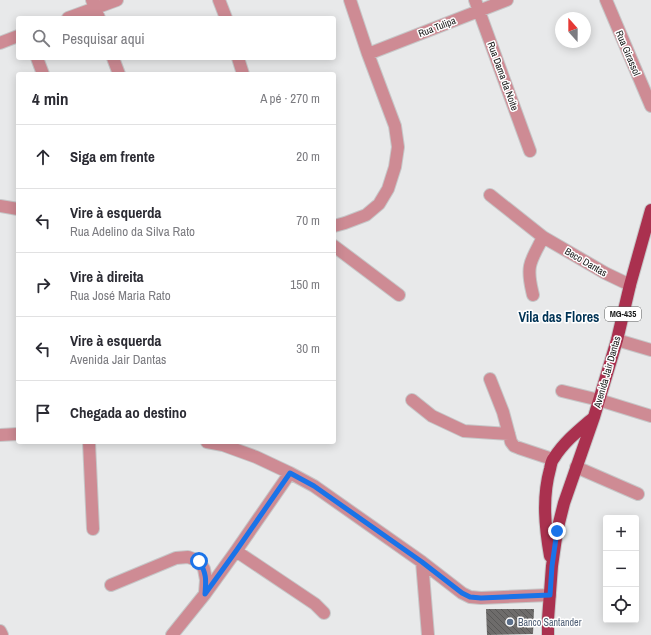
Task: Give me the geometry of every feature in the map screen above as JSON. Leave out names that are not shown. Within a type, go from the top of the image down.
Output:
[{"type":"main road","name":"Avenida Jair Dantas","points":[[548,635],[552,566],[557,531],[564,503],[594,417],[617,340],[630,285],[647,235],[651,210]]},
{"type":"main road","name":"Avenida Jair Dantas","points":[[552,566],[545,527],[545,503],[546,482],[552,459],[566,442],[594,417]]},
{"type":"street","points":[[74,16],[117,0]]},
{"type":"street","points":[[219,0],[225,16]]},
{"type":"street","points":[[336,225],[366,215],[379,204],[388,189],[395,166],[398,147],[395,126],[368,54],[350,0]]},
{"type":"street","name":"Rua Tulipa","points":[[368,54],[477,5],[507,0]]},
{"type":"street","name":"Rua Girassol","points":[[606,0],[651,106]]},
{"type":"street","name":"Rua Dama da Noite","points":[[477,5],[530,151]]},
{"type":"street","points":[[0,43],[16,37]]},
{"type":"street","points":[[38,60],[42,72]]},
{"type":"street","points":[[114,60],[118,72]]},
{"type":"street","points":[[239,60],[242,72]]},
{"type":"street","name":"Beco Dantas","points":[[490,195],[543,237],[605,273],[630,285]]},
{"type":"street","points":[[0,206],[16,209]]},
{"type":"street","points":[[533,295],[530,267],[532,259],[543,237]]},
{"type":"street","points":[[336,248],[399,295]]},
{"type":"street","points":[[617,340],[651,350]]},
{"type":"street","points":[[490,378],[503,412],[508,434],[514,446],[552,459]]},
{"type":"street","points":[[562,391],[599,400],[651,416]]},
{"type":"street","points":[[412,400],[432,416],[464,431],[508,434]]},
{"type":"street","points":[[0,435],[16,434]]},
{"type":"street","points":[[89,444],[93,529]]},
{"type":"street","points":[[218,444],[256,457],[314,486],[422,562],[462,593],[470,597],[481,598],[550,595]]},
{"type":"street","points":[[576,467],[638,494]]},
{"type":"street","points":[[172,635],[205,594],[290,473]]},
{"type":"street","points":[[236,551],[315,604],[324,613]]},
{"type":"street","points":[[111,585],[176,558],[188,557],[199,561],[204,569],[206,580],[205,594]]},
{"type":"street","points":[[422,562],[428,635]]},
{"type":"street","points":[[0,631],[2,635]]},
{"type":"building","name":"Banco Santander","points":[[486,609],[534,609],[533,634],[487,635]]},
{"type":"place","name":"Banco Santander","points":[[510,622]]},
{"type":"district","name":"Vila das Flores","points":[[559,317]]},
{"type":"route","points":[[199,561],[204,569],[206,580],[205,594],[290,473],[314,486],[422,562],[462,593],[470,597],[481,598],[550,595],[557,531]]}]
